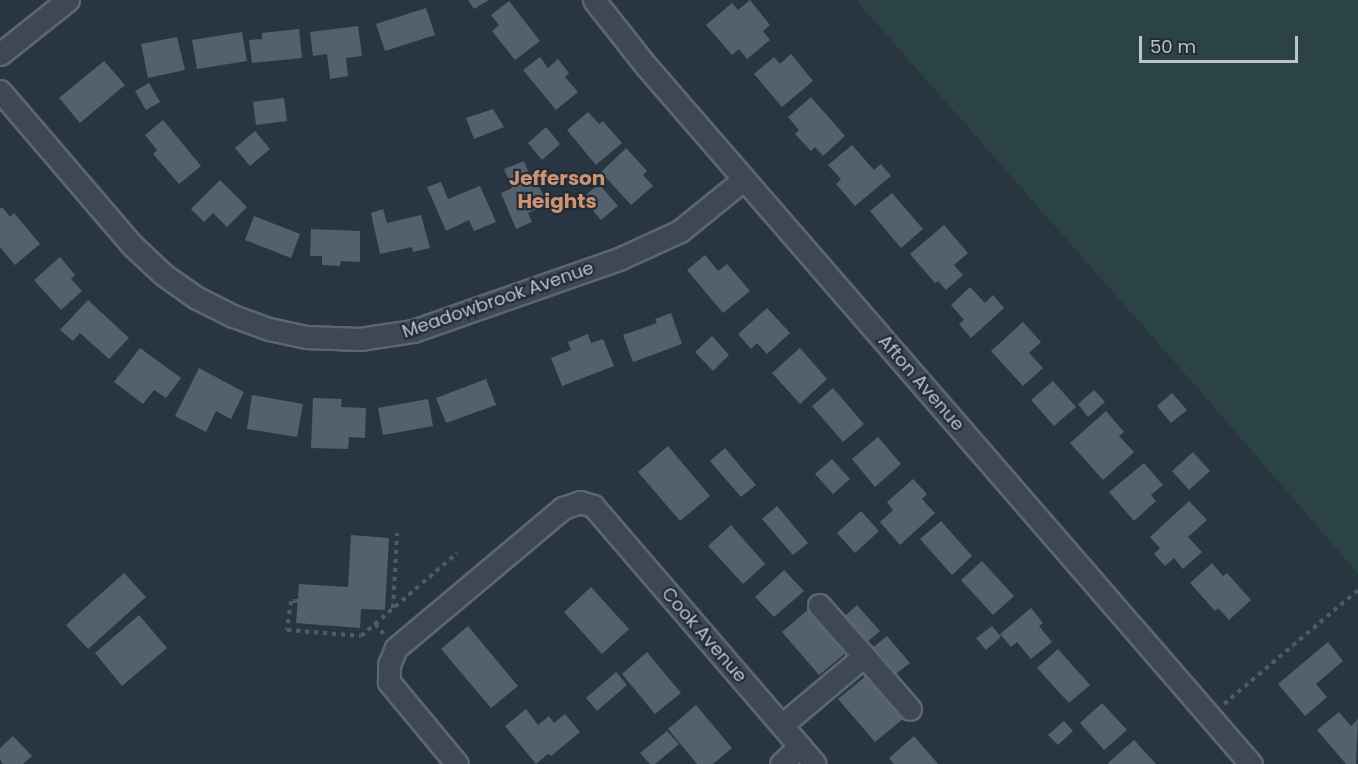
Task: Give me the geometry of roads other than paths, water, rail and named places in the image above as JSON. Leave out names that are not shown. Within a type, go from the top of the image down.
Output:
[{"type":"street","points":[[0,54],[68,0]]},
{"type":"street","name":"Afton Avenue","points":[[594,0],[647,67],[1251,764]]},
{"type":"street","name":"Meadowbrook Avenue","points":[[0,91],[133,246],[164,275],[195,297],[233,316],[269,329],[306,337],[360,339],[413,331],[610,262],[680,231],[744,178]]},
{"type":"street","name":"Cook Avenue","points":[[457,764],[389,682],[389,665],[396,648],[563,508],[580,502],[593,506],[815,764]]},
{"type":"street","points":[[819,605],[910,709]]},
{"type":"street","points":[[782,725],[864,656]]},
{"type":"street","points":[[781,764],[800,746]]},
{"type":"district","name":"Jefferson Heights","points":[[557,190]]}]
